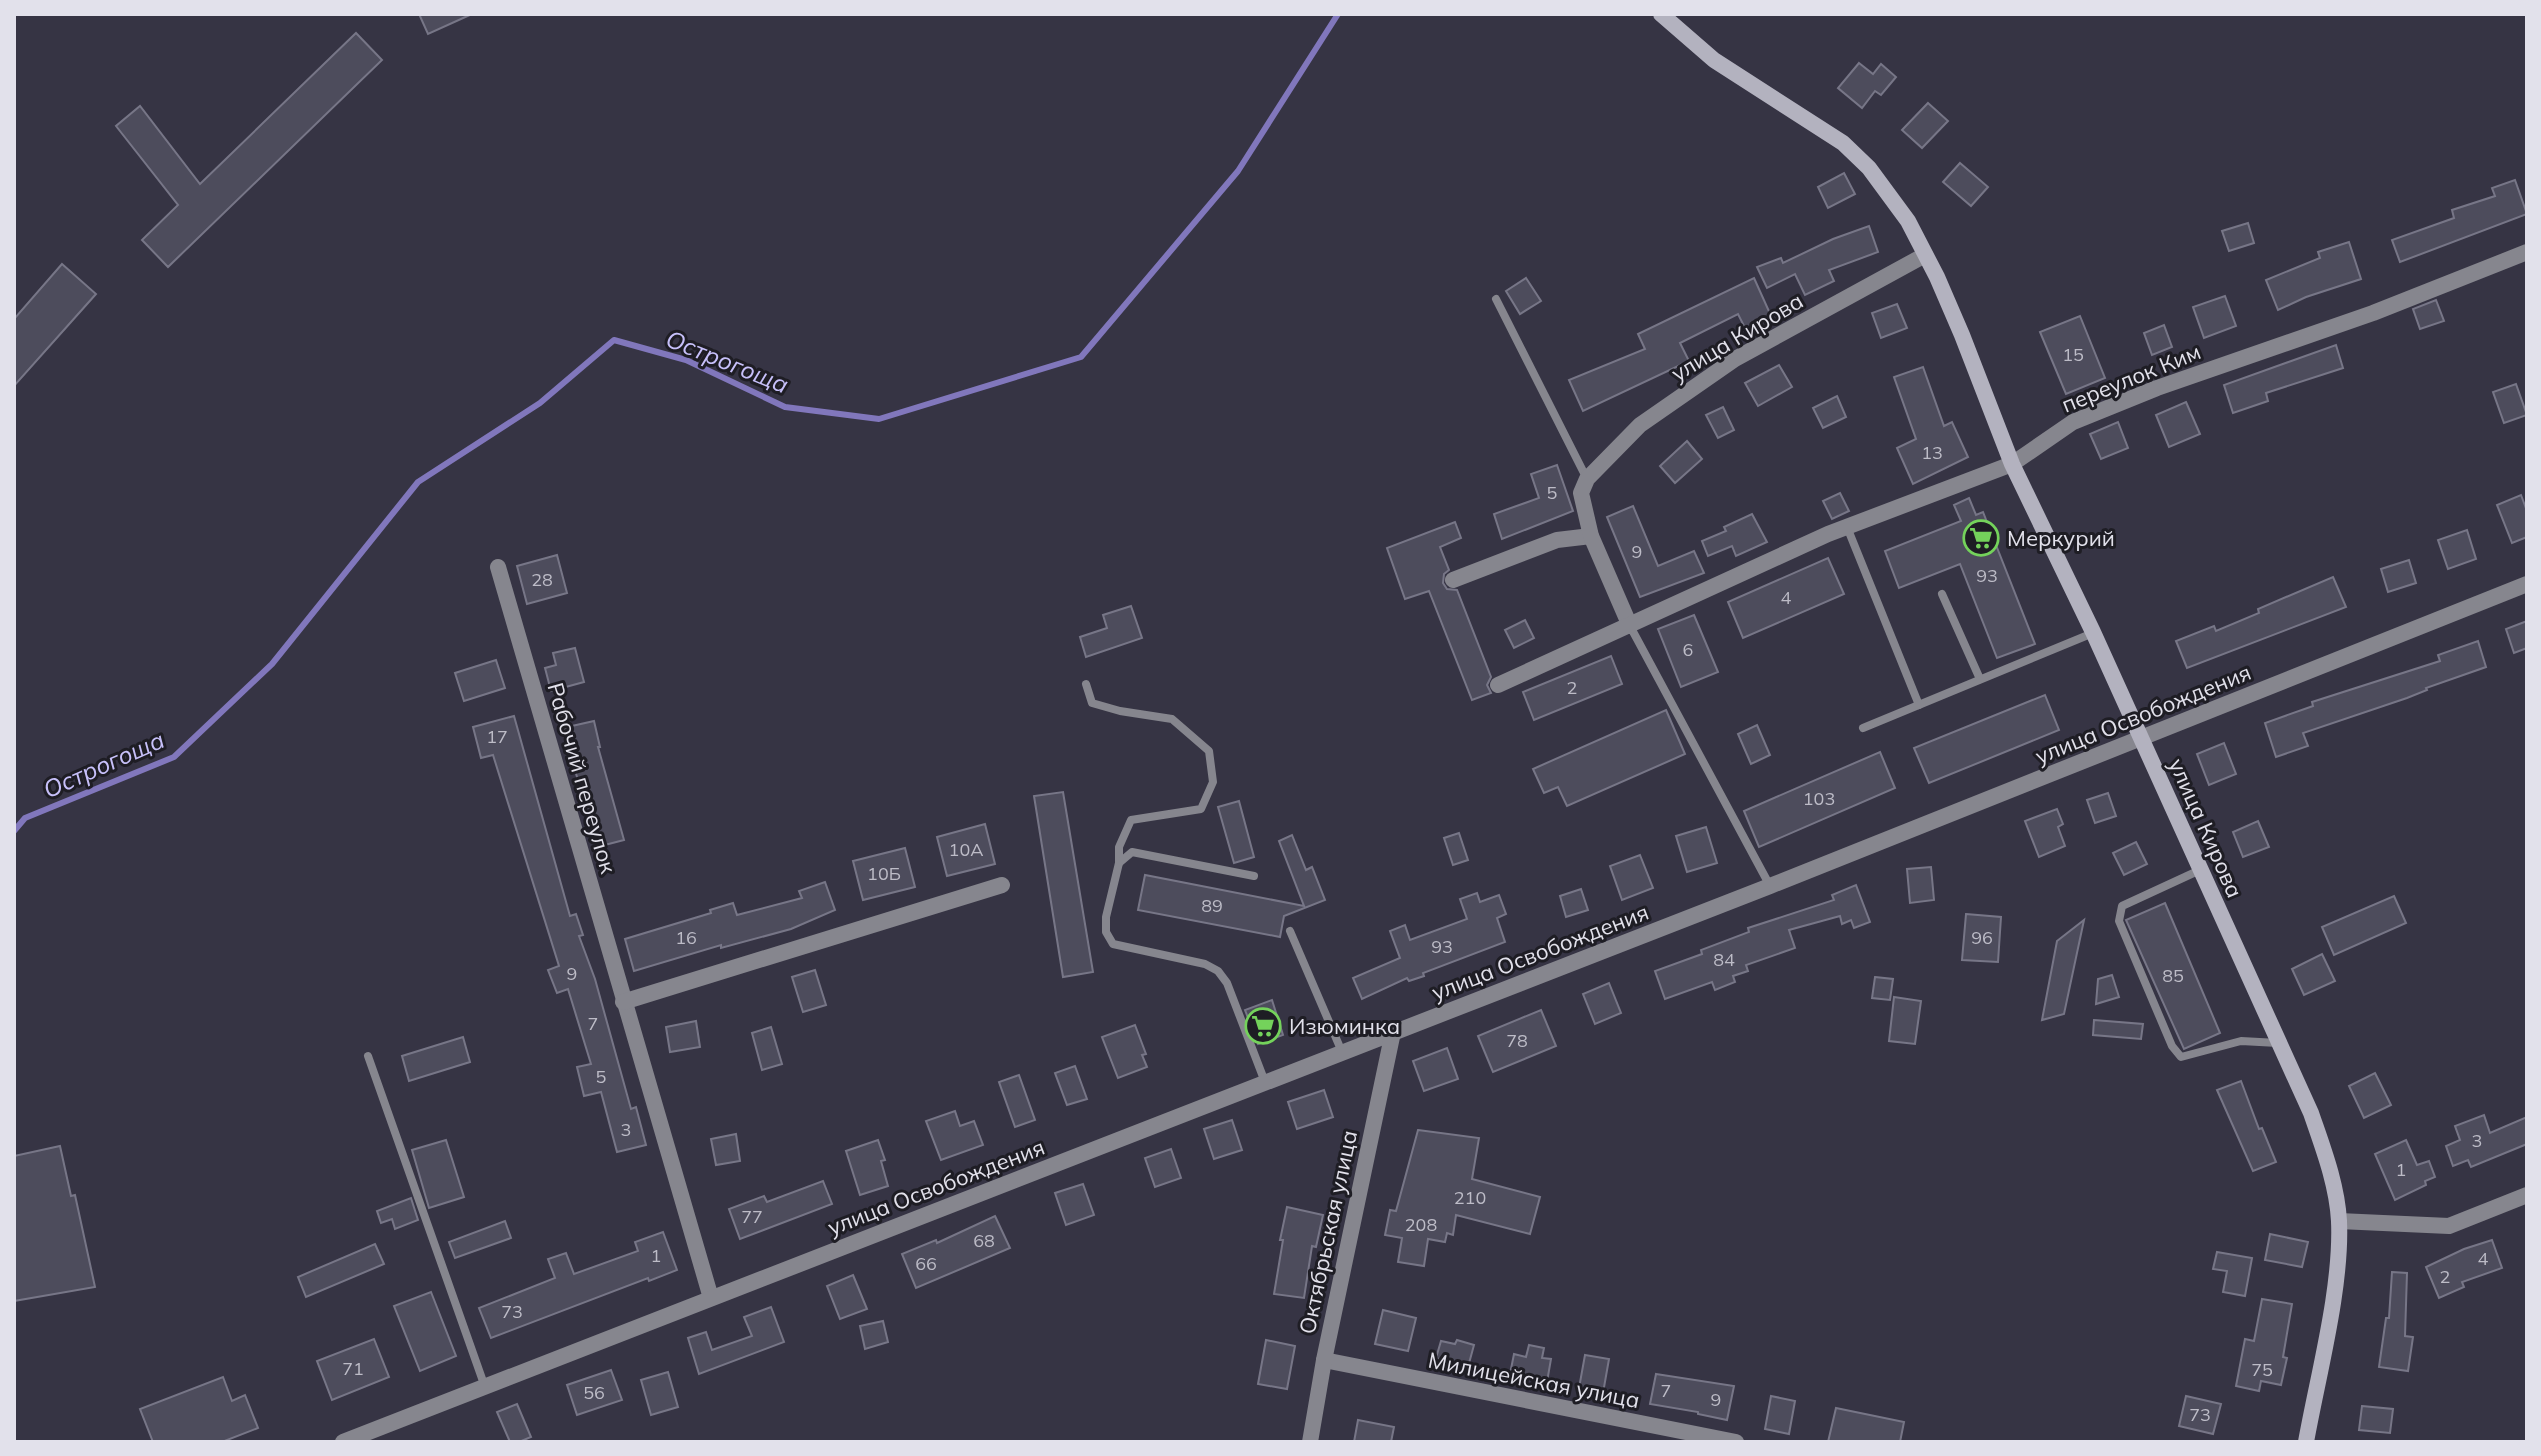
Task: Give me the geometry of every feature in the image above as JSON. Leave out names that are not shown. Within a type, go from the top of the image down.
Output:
[{"type":"main road","name":"улица Кирова","points":[[1661,14],[1714,60],[1843,143],[1869,168],[1890,193],[1925,255],[1962,335],[2012,464],[2093,632],[2311,1113],[2330,1166],[2339,1221],[2335,1284],[2306,1442]]},
{"type":"street","name":"переулок Ким","points":[[1498,685],[1847,526],[2012,464],[2073,422],[2157,388],[2373,313],[2527,252]]},
{"type":"street","name":"улица Кирова","points":[[1587,479],[1640,425],[1735,359],[1925,255]]},
{"type":"street","points":[[1587,479],[1581,493],[1591,536],[1630,626]]},
{"type":"street","points":[[1453,580],[1557,540],[1591,536]]},
{"type":"street","name":"Рабочий переулок","points":[[498,567],[711,1298]]},
{"type":"street","name":"улица Освобождения","points":[[343,1442],[1770,886],[2527,584]]},
{"type":"street","points":[[623,1002],[1002,885]]},
{"type":"street","name":"Октябрьская улица","points":[[1310,1442],[1324,1360],[1393,1032]]},
{"type":"street","points":[[2339,1221],[2449,1226],[2527,1195]]},
{"type":"street","name":"Милицейская улица","points":[[1324,1360],[1736,1442]]},
{"type":"lane","points":[[1496,299],[1587,479]]},
{"type":"lane","points":[[1847,526],[1919,705]]},
{"type":"lane","points":[[1942,594],[1980,679]]},
{"type":"lane","points":[[1630,626],[1770,886]]},
{"type":"lane","points":[[1863,728],[2093,632]]},
{"type":"lane","points":[[1086,684],[1092,703],[1172,719],[1209,751],[1213,782],[1201,809],[1131,820],[1119,847],[1119,863],[1106,917],[1106,932],[1113,944],[1205,964],[1218,971],[1227,983],[1265,1082]]},
{"type":"lane","points":[[1119,863],[1132,852],[1254,876]]},
{"type":"lane","points":[[2200,870],[2122,906],[2119,921],[2172,1046],[2181,1057],[2241,1041],[2279,1043]]},
{"type":"lane","points":[[1290,931],[1342,1052]]},
{"type":"lane","points":[[368,1056],[485,1387]]},
{"type":"building","points":[[419,14],[472,14],[428,34]]},
{"type":"building","points":[[356,33],[382,60],[168,267],[142,240],[178,205],[116,126],[140,106],[200,184]]},
{"type":"building","points":[[1859,63],[1873,74],[1881,64],[1896,77],[1881,95],[1875,91],[1862,108],[1838,88]]},
{"type":"building","points":[[1928,103],[1948,121],[1922,148],[1902,130]]},
{"type":"building","points":[[1960,163],[1988,187],[1971,206],[1943,182]]},
{"type":"building","points":[[1844,173],[1855,194],[1828,208],[1818,187]]},
{"type":"building","points":[[2515,180],[2527,214],[2400,262],[2392,240],[2454,218],[2452,210],[2495,196],[2492,188]]},
{"type":"building","points":[[2248,223],[2254,243],[2229,251],[2222,231]]},
{"type":"building","points":[[1869,226],[1878,252],[1829,270],[1834,281],[1805,295],[1795,274],[1767,288],[1757,267],[1781,258],[1783,263]]},
{"type":"building","points":[[2349,242],[2361,279],[2278,310],[2266,280],[2320,258],[2318,252]]},
{"type":"building","points":[[62,264],[96,294],[14,386],[14,319]]},
{"type":"building","points":[[1526,278],[1541,301],[1520,314],[1506,291]]},
{"type":"building","points":[[1754,278],[1772,318],[1746,330],[1738,314],[1680,343],[1689,361],[1583,411],[1569,380],[1645,349],[1638,334]]},
{"type":"building","points":[[2225,296],[2236,326],[2204,338],[2193,307]]},
{"type":"building","points":[[2436,300],[2444,321],[2420,329],[2413,309]]},
{"type":"building","points":[[1897,304],[1907,328],[1881,338],[1872,313]]},
{"type":"building","points":[[2080,316],[2105,378],[2066,394],[2040,332]]},
{"type":"building","points":[[2164,325],[2172,347],[2152,355],[2144,333]]},
{"type":"building","points":[[2336,345],[2343,368],[2266,393],[2268,401],[2233,413],[2224,385]]},
{"type":"building","points":[[1779,365],[1792,387],[1758,406],[1745,383]]},
{"type":"building","points":[[1923,367],[1944,426],[1952,422],[1968,457],[1913,484],[1897,448],[1916,439],[1894,377]]},
{"type":"building","points":[[2516,384],[2527,415],[2504,423],[2493,392]]},
{"type":"building","points":[[1837,396],[1846,417],[1823,428],[1813,408]]},
{"type":"building","points":[[2186,402],[2200,434],[2169,447],[2156,415]]},
{"type":"building","points":[[1723,407],[1734,430],[1718,438],[1706,415]]},
{"type":"building","points":[[2118,422],[2128,448],[2101,459],[2090,434]]},
{"type":"building","points":[[1687,441],[1702,459],[1675,483],[1660,466]]},
{"type":"building","points":[[1557,465],[1573,511],[1502,539],[1494,514],[1539,498],[1531,474]]},
{"type":"building","points":[[1840,493],[1849,511],[1832,519],[1823,501]]},
{"type":"building","points":[[2521,495],[2527,511],[2527,537],[2512,543],[2497,505]]},
{"type":"building","points":[[1969,498],[1976,515],[1983,512],[2035,644],[1997,658],[1960,564],[1899,588],[1885,551],[1961,521],[1954,505]]},
{"type":"building","points":[[1633,506],[1658,566],[1694,551],[1704,573],[1640,597],[1607,517]]},
{"type":"building","points":[[1752,514],[1767,542],[1736,556],[1732,546],[1708,556],[1702,541],[1726,531],[1724,527]]},
{"type":"building","points":[[1455,522],[1461,538],[1440,547],[1449,570],[1444,574],[1443,583],[1447,589],[1457,590],[1491,677],[1487,685],[1491,693],[1472,700],[1429,591],[1405,599],[1387,548]]},
{"type":"building","points":[[2467,530],[2476,559],[2448,569],[2438,540]]},
{"type":"building","points":[[557,555],[567,593],[527,604],[517,566]]},
{"type":"building","points":[[1828,558],[1844,594],[1743,638],[1728,602]]},
{"type":"building","points":[[2409,560],[2416,583],[2388,592],[2381,569]]},
{"type":"building","points":[[2333,577],[2346,607],[2187,668],[2176,641],[2214,626],[2216,631]]},
{"type":"building","points":[[1131,606],[1142,638],[1086,657],[1080,637],[1107,628],[1103,615]]},
{"type":"building","points":[[1694,615],[1718,672],[1681,687],[1658,629]]},
{"type":"building","points":[[1525,620],[1534,638],[1514,648],[1505,630]]},
{"type":"building","points":[[2527,621],[2527,648],[2514,653],[2506,629]]},
{"type":"building","points":[[2478,641],[2486,667],[2303,733],[2308,746],[2276,757],[2265,723],[2313,706],[2312,702],[2440,661],[2438,655]]},
{"type":"building","points":[[575,648],[584,682],[551,691],[545,668],[556,665],[553,653]]},
{"type":"building","points":[[1611,656],[1622,684],[1534,720],[1523,692]]},
{"type":"building","points":[[496,660],[505,688],[464,701],[455,673]]},
{"type":"building","points":[[2045,695],[2059,730],[1929,783],[1914,748]]},
{"type":"building","points":[[1666,710],[1685,754],[1567,806],[1558,787],[1544,793],[1533,769]]},
{"type":"building","points":[[514,716],[570,916],[576,914],[583,935],[579,936],[595,979],[631,1109],[636,1107],[646,1145],[617,1152],[601,1092],[584,1096],[577,1067],[591,1064],[568,989],[557,993],[548,970],[559,966],[493,755],[481,758],[473,727]]},
{"type":"building","points":[[594,721],[598,747],[624,840],[597,847],[563,728]]},
{"type":"building","points":[[1757,725],[1770,755],[1751,764],[1738,734]]},
{"type":"building","points":[[2224,743],[2236,774],[2209,785],[2197,754]]},
{"type":"building","points":[[1880,752],[1895,788],[1759,847],[1744,811]]},
{"type":"building","points":[[1063,792],[1093,972],[1063,977],[1034,796]]},
{"type":"building","points":[[2108,793],[2116,816],[2095,823],[2087,800]]},
{"type":"building","points":[[1239,801],[1254,857],[1234,863],[1218,807]]},
{"type":"building","points":[[2057,809],[2063,824],[2058,827],[2065,846],[2039,857],[2025,821]]},
{"type":"building","points":[[2258,821],[2269,847],[2243,857],[2233,832]]},
{"type":"building","points":[[985,824],[995,864],[947,876],[937,837]]},
{"type":"building","points":[[1706,827],[1717,863],[1687,872],[1676,836]]},
{"type":"building","points":[[1459,833],[1468,860],[1453,865],[1444,838]]},
{"type":"building","points":[[1292,835],[1306,870],[1312,867],[1325,900],[1284,916],[1280,937],[1138,910],[1145,875],[1304,906],[1279,841]]},
{"type":"building","points":[[2136,842],[2147,864],[2124,875],[2113,853]]},
{"type":"building","points":[[905,848],[915,887],[863,900],[853,861]]},
{"type":"building","points":[[1640,855],[1653,888],[1622,900],[1610,866]]},
{"type":"building","points":[[1931,867],[1934,900],[1910,903],[1907,869]]},
{"type":"building","points":[[825,882],[835,910],[791,929],[721,948],[721,945],[634,971],[625,939],[711,913],[710,910],[733,903],[737,915],[802,898],[799,891]]},
{"type":"building","points":[[1856,885],[1870,922],[1854,928],[1851,920],[1842,924],[1840,916],[1789,930],[1795,948],[1746,965],[1748,971],[1733,976],[1735,982],[1715,990],[1712,982],[1665,999],[1655,971],[1702,954],[1701,950],[1749,932],[1748,928],[1834,900],[1832,895]]},
{"type":"building","points":[[1581,889],[1588,910],[1566,917],[1560,896]]},
{"type":"building","points":[[1477,893],[1480,902],[1499,895],[1506,914],[1497,918],[1505,942],[1423,973],[1424,976],[1409,981],[1407,978],[1362,999],[1353,978],[1400,958],[1390,931],[1405,925],[1410,940],[1467,919],[1460,899]]},
{"type":"building","points":[[2394,896],[2406,923],[2334,955],[2322,927]]},
{"type":"building","points":[[2165,903],[2220,1033],[2184,1049],[2126,920]]},
{"type":"building","points":[[1966,914],[2001,917],[1998,962],[1962,960]]},
{"type":"building","points":[[2084,920],[2064,1014],[2042,1020],[2057,941]]},
{"type":"building","points":[[2322,954],[2335,981],[2304,995],[2292,969]]},
{"type":"building","points":[[815,970],[826,1005],[803,1012],[792,977]]},
{"type":"building","points":[[2112,975],[2119,997],[2096,1004],[2098,979]]},
{"type":"building","points":[[1875,977],[1893,979],[1890,1000],[1872,998]]},
{"type":"building","points":[[1609,983],[1621,1013],[1595,1024],[1583,994]]},
{"type":"building","points":[[1894,997],[1921,1001],[1915,1044],[1889,1041]]},
{"type":"building","points":[[1272,1000],[1283,1035],[1258,1044],[1245,1010]]},
{"type":"building","points":[[1541,1010],[1556,1046],[1493,1072],[1478,1036]]},
{"type":"building","points":[[2094,1020],[2143,1024],[2141,1039],[2093,1035]]},
{"type":"building","points":[[696,1021],[700,1047],[670,1052],[666,1027]]},
{"type":"building","points":[[1135,1025],[1146,1054],[1142,1055],[1147,1067],[1118,1078],[1102,1037]]},
{"type":"building","points":[[771,1027],[782,1064],[762,1070],[752,1033]]},
{"type":"building","points":[[463,1037],[470,1062],[409,1081],[402,1056]]},
{"type":"building","points":[[1447,1048],[1458,1079],[1424,1091],[1413,1061]]},
{"type":"building","points":[[1075,1066],[1087,1099],[1067,1105],[1055,1073]]},
{"type":"building","points":[[2375,1073],[2391,1105],[2364,1118],[2349,1086]]},
{"type":"building","points":[[1019,1075],[1035,1120],[1015,1127],[999,1082]]},
{"type":"building","points":[[2241,1081],[2259,1129],[2262,1128],[2276,1162],[2253,1171],[2217,1090]]},
{"type":"building","points":[[1324,1090],[1333,1117],[1297,1129],[1288,1102]]},
{"type":"building","points":[[955,1111],[960,1126],[974,1121],[983,1145],[941,1160],[926,1121]]},
{"type":"building","points":[[2484,1115],[2490,1133],[2527,1117],[2527,1144],[2471,1167],[2468,1160],[2453,1166],[2446,1146],[2460,1140],[2455,1126]]},
{"type":"building","points":[[1232,1120],[1242,1150],[1214,1159],[1204,1129]]},
{"type":"building","points":[[1418,1130],[1479,1138],[1472,1179],[1540,1197],[1530,1234],[1456,1215],[1453,1235],[1447,1233],[1445,1242],[1428,1239],[1424,1266],[1398,1262],[1402,1238],[1385,1235],[1390,1210],[1396,1211]]},
{"type":"building","points":[[736,1134],[740,1161],[716,1165],[711,1139]]},
{"type":"building","points":[[446,1140],[464,1197],[429,1208],[412,1150]]},
{"type":"building","points":[[878,1140],[885,1160],[881,1161],[888,1186],[860,1195],[846,1151]]},
{"type":"building","points":[[2406,1140],[2417,1165],[2429,1161],[2435,1177],[2425,1181],[2426,1185],[2395,1200],[2375,1154]]},
{"type":"building","points":[[60,1146],[71,1196],[75,1195],[95,1287],[14,1301],[14,1156]]},
{"type":"building","points":[[1171,1149],[1181,1178],[1155,1187],[1145,1158]]},
{"type":"building","points":[[823,1181],[832,1204],[740,1239],[729,1209],[764,1196],[767,1202]]},
{"type":"building","points":[[1083,1184],[1094,1215],[1066,1225],[1055,1193]]},
{"type":"building","points":[[411,1198],[418,1220],[395,1229],[392,1219],[381,1223],[377,1211]]},
{"type":"building","points":[[1287,1207],[1323,1215],[1316,1247],[1312,1246],[1304,1298],[1274,1294]]},
{"type":"building","points":[[995,1216],[1010,1248],[916,1288],[902,1254],[936,1240],[937,1243]]},
{"type":"building","points":[[505,1221],[511,1238],[455,1258],[449,1242]]},
{"type":"building","points":[[663,1232],[677,1270],[649,1281],[648,1278],[491,1338],[479,1308],[555,1278],[548,1259],[566,1253],[574,1274],[638,1251],[635,1242]]},
{"type":"building","points":[[2270,1234],[2308,1242],[2302,1267],[2265,1260]]},
{"type":"building","points":[[2492,1240],[2502,1268],[2462,1282],[2464,1287],[2439,1298],[2426,1267]]},
{"type":"building","points":[[375,1244],[384,1264],[306,1297],[298,1277]]},
{"type":"building","points":[[2217,1252],[2252,1258],[2245,1296],[2223,1292],[2227,1271],[2213,1269]]},
{"type":"building","points":[[2392,1272],[2407,1273],[2405,1336],[2413,1337],[2408,1371],[2379,1367],[2386,1318],[2389,1318]]},
{"type":"building","points":[[853,1275],[867,1309],[840,1319],[827,1286]]},
{"type":"building","points":[[431,1292],[456,1356],[420,1371],[394,1306]]},
{"type":"building","points":[[2262,1299],[2292,1304],[2281,1385],[2261,1381],[2259,1391],[2236,1386],[2245,1339],[2254,1341]]},
{"type":"building","points":[[771,1307],[784,1342],[699,1374],[688,1338],[706,1332],[712,1350],[752,1336],[744,1317]]},
{"type":"building","points":[[1383,1310],[1416,1318],[1408,1351],[1375,1344]]},
{"type":"building","points":[[883,1321],[888,1342],[865,1349],[860,1326]]},
{"type":"building","points":[[374,1339],[389,1377],[332,1400],[317,1361]]},
{"type":"building","points":[[1266,1340],[1295,1346],[1287,1389],[1258,1384]]},
{"type":"building","points":[[1457,1340],[1474,1345],[1468,1367],[1436,1358],[1441,1341],[1455,1344]]},
{"type":"building","points":[[1529,1345],[1544,1348],[1542,1358],[1551,1359],[1547,1382],[1510,1374],[1514,1354],[1526,1357]]},
{"type":"building","points":[[1585,1355],[1609,1359],[1603,1393],[1579,1388]]},
{"type":"building","points":[[611,1370],[622,1400],[577,1415],[567,1385]]},
{"type":"building","points":[[668,1372],[678,1407],[651,1415],[641,1380]]},
{"type":"building","points":[[1656,1374],[1734,1386],[1727,1420],[1650,1404]]},
{"type":"building","points":[[223,1377],[232,1401],[245,1395],[258,1428],[222,1442],[153,1442],[140,1409]]},
{"type":"building","points":[[1771,1396],[1795,1401],[1789,1434],[1765,1429]]},
{"type":"building","points":[[2186,1396],[2221,1404],[2213,1434],[2179,1426]]},
{"type":"building","points":[[517,1404],[531,1437],[510,1442],[497,1412]]},
{"type":"building","points":[[2362,1406],[2393,1409],[2390,1433],[2359,1430]]},
{"type":"building","points":[[1836,1408],[1904,1422],[1900,1442],[1828,1442]]},
{"type":"building","points":[[1358,1420],[1394,1427],[1391,1442],[1354,1442]]},
{"type":"waterway","name":"Острогоща","points":[[14,831],[25,818],[174,757],[272,664],[418,482],[540,403],[614,340],[686,360],[785,407],[879,419],[1081,357],[1238,171],[1338,14]]},
{"type":"place","name":"Меркурий","points":[[1981,538]]},
{"type":"place","name":"Изюминка","points":[[1263,1026]]}]
